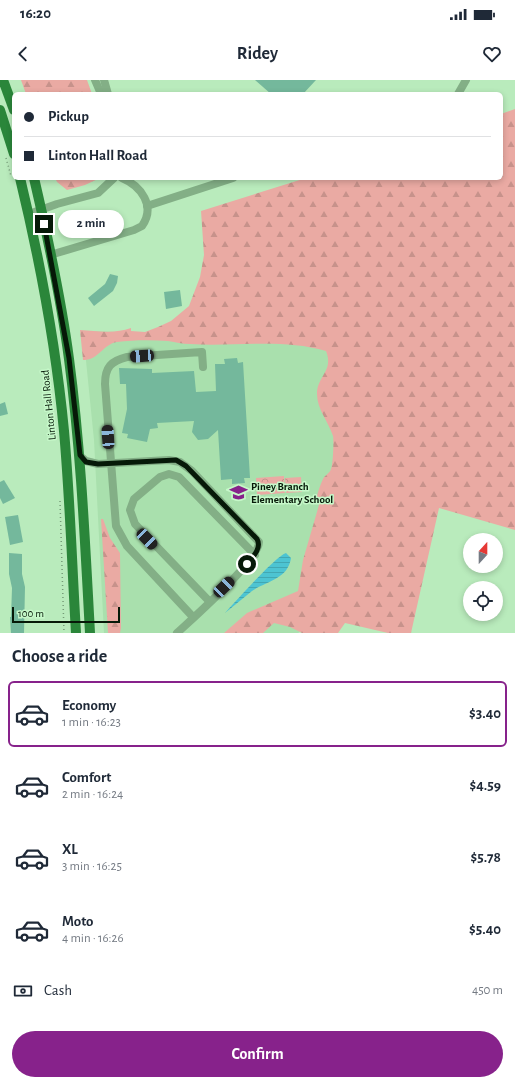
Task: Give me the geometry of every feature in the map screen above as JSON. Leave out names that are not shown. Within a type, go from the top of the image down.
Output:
[{"type":"main road","points":[[3,80],[12,105]]},
{"type":"main road","points":[[0,110],[10,155]]},
{"type":"main road","name":"Linton Hall Road","points":[[17,180],[29,214],[55,357],[64,429],[76,633]]},
{"type":"main road","points":[[34,180],[69,358],[80,455],[90,633]]},
{"type":"lane","points":[[95,80],[100,92]]},
{"type":"lane","points":[[104,80],[107,92]]},
{"type":"lane","points":[[459,92],[466,80]]},
{"type":"lane","points":[[29,214],[41,209],[98,193],[112,180]]},
{"type":"lane","points":[[50,255],[139,228],[146,219],[147,206],[144,194],[141,190],[125,180]]},
{"type":"lane","points":[[147,206],[227,180]]},
{"type":"lane","points":[[194,617],[119,536],[113,512],[105,384],[107,370],[111,363],[127,358],[202,352],[203,366]]},
{"type":"lane","points":[[80,455],[86,462],[110,464],[176,460],[186,466],[257,539],[259,545],[247,564],[177,633]]},
{"type":"lane","points":[[209,601],[134,524],[130,510],[134,499],[160,477],[169,474],[179,477],[254,555]]},
{"type":"path","points":[[60,494],[64,633]]},
{"type":"shaded area","name":"Piney Branch Elementary School","points":[[83,331],[445,341],[329,608],[298,633],[104,633],[94,440]]},
{"type":"green space","points":[[21,80],[87,80],[91,92],[25,92]]},
{"type":"green space","points":[[515,109],[515,530],[439,508],[411,633],[388,633],[345,623],[338,633],[302,633],[290,627],[274,623],[263,633],[224,633],[247,613],[298,591],[303,560],[319,505],[316,499],[322,481],[332,467],[333,436],[317,399],[318,388],[328,364],[326,351],[293,345],[207,345],[149,340],[112,343],[93,358],[83,360],[80,330],[112,332],[131,328],[131,331],[145,332],[171,321],[189,306],[200,277],[204,255],[201,211],[300,180],[503,180],[503,113]]},
{"type":"green space","points":[[56,180],[96,180],[67,190]]},
{"type":"green space","points":[[284,476],[285,493],[257,495],[256,478]]},
{"type":"green space","points":[[301,477],[302,492],[286,493],[285,478]]},
{"type":"green space","points":[[101,519],[103,519],[110,538],[120,553],[120,633],[108,633]]},
{"type":"water","points":[[286,553],[291,558],[286,571],[276,579],[252,591],[225,613],[274,562]]},
{"type":"building","points":[[255,80],[316,80],[305,92],[269,92]]},
{"type":"building","points":[[110,274],[118,276],[117,283],[113,291],[94,306],[88,298],[105,284]]},
{"type":"building","points":[[180,290],[182,306],[166,309],[164,292]]},
{"type":"building","points":[[237,358],[238,363],[243,362],[250,478],[244,478],[245,483],[232,484],[232,479],[221,480],[218,430],[208,439],[198,440],[192,432],[194,421],[157,423],[158,428],[150,429],[147,442],[127,438],[128,434],[122,433],[127,409],[126,384],[120,384],[119,368],[152,369],[152,373],[194,371],[196,392],[216,391],[215,364],[225,364],[224,359]]},
{"type":"building","points":[[5,402],[8,414],[0,416],[0,404]]},
{"type":"building","points":[[4,480],[15,498],[3,504],[0,498],[0,482]]},
{"type":"building","points":[[18,515],[23,542],[10,545],[5,517]]},
{"type":"building","points":[[9,553],[22,554],[22,574],[25,587],[24,633],[11,633],[10,617],[12,588],[9,574]]},
{"type":"place","name":"Piney Branch Elementary School","points":[[238,492]]},
{"type":"route","points":[[44,224],[69,358],[80,455],[86,462],[98,464],[169,460],[176,460],[180,462],[192,471],[259,542],[258,549],[247,564]]}]
